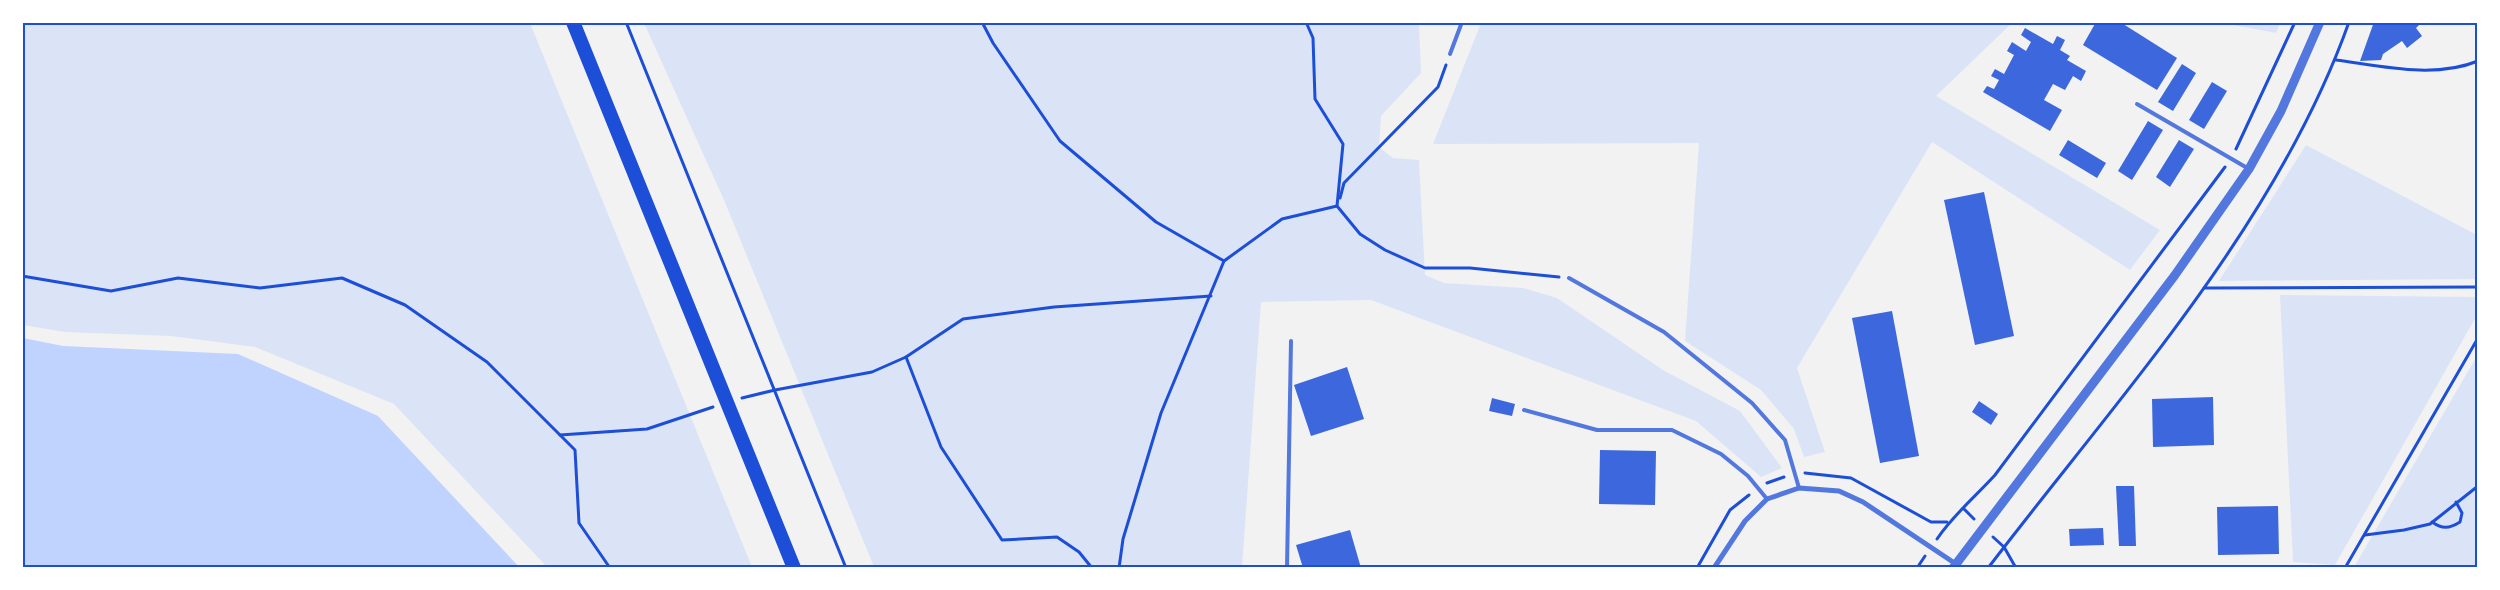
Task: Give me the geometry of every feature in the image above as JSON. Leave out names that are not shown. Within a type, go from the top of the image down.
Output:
[{"type":"highway","points":[[573,22],[794,568]]},
{"type":"street","points":[[1714,568],[1744,521],[1767,499],[1798,488],[1839,491],[1863,502],[1931,547],[1955,566],[2175,275],[2249,170],[2281,111],[2320,22]]},
{"type":"lane","points":[[1450,54],[1462,22]]},
{"type":"lane","points":[[2137,104],[2232,158],[2249,170]]},
{"type":"lane","points":[[1569,278],[1664,332],[1752,403],[1785,440],[1798,488]]},
{"type":"lane","points":[[1287,568],[1291,341]]},
{"type":"lane","points":[[1524,410],[1597,430],[1672,430],[1721,454],[1748,476],[1767,499]]},
{"type":"path","points":[[626,22],[846,568]]},
{"type":"path","points":[[982,22],[993,44],[1060,141],[1156,222],[1224,261]]},
{"type":"path","points":[[1306,22],[1313,38],[1315,99],[1343,144],[1337,206],[1360,234],[1385,250],[1426,268],[1470,268],[1569,278]]},
{"type":"path","points":[[1917,568],[1947,522],[1964,509],[1996,475],[2232,158],[2295,22]]},
{"type":"path","points":[[1988,568],[2204,288],[2292,150],[2336,60],[2349,22]]},
{"type":"path","points":[[1337,206],[1344,183],[1438,88],[1450,54]]},
{"type":"path","points":[[2336,60],[2401,68],[2442,70],[2478,61]]},
{"type":"path","points":[[1119,568],[1123,539],[1161,413],[1224,261],[1282,219],[1337,206]]},
{"type":"path","points":[[22,276],[111,291],[178,278],[260,288],[342,278],[405,305],[486,362],[575,450],[579,523],[610,568]]},
{"type":"path","points":[[2204,288],[2478,287]]},
{"type":"path","points":[[1092,568],[1079,552],[1057,538],[1002,540],[941,447],[906,357],[963,319],[1054,308],[1211,296]]},
{"type":"path","points":[[2345,568],[2478,338]]},
{"type":"path","points":[[2364,535],[2404,530],[2432,522],[2478,486]]},
{"type":"path","points":[[2432,522],[2441,528],[2450,528],[2460,522],[2462,514],[2456,502]]},
{"type":"shaded area","points":[[23,23],[530,23],[752,567],[547,567],[394,404],[255,347],[171,336],[65,332],[23,325]]},
{"type":"shaded area","points":[[644,23],[1419,23],[1421,73],[1381,116],[1379,147],[1393,158],[1419,160],[1425,275],[1444,283],[1523,288],[1557,298],[1663,370],[1740,411],[1782,468],[1761,477],[1696,421],[1371,300],[1261,302],[1242,567],[874,567],[724,200]]},
{"type":"shaded area","points":[[1481,23],[2012,23],[1936,96],[2160,230],[2130,270],[1932,142],[1797,368],[1825,452],[1804,457],[1794,429],[1761,390],[1685,341],[1699,143],[1433,144]]},
{"type":"shaded area","points":[[2222,23],[2280,23],[2276,33]]},
{"type":"shaded area","points":[[2306,145],[2477,235],[2477,279],[2219,281]]},
{"type":"shaded area","points":[[2280,295],[2477,297],[2477,315],[2335,565],[2293,562]]},
{"type":"shaded area","points":[[2477,356],[2477,567],[2354,567]]},
{"type":"water","points":[[23,338],[63,346],[238,354],[378,416],[519,567],[23,567]]},
{"type":"building","points":[[2096,22],[2120,22],[2177,58],[2157,90],[2083,45]]},
{"type":"building","points":[[2374,22],[2422,22],[2416,28],[2422,36],[2407,48],[2402,41],[2383,54],[2381,60],[2360,61]]},
{"type":"building","points":[[2025,28],[2053,44],[2057,36],[2065,40],[2060,50],[2070,56],[2067,60],[2086,71],[2081,81],[2073,76],[2065,90],[2053,84],[2044,100],[2062,110],[2050,131],[1983,92],[1987,86],[1994,89],[1999,80],[1991,76],[1995,69],[2004,74],[2014,55],[2007,51],[2012,42],[2026,51],[2031,42],[2021,35]]},
{"type":"building","points":[[2182,64],[2196,73],[2173,111],[2158,102]]},
{"type":"building","points":[[2212,82],[2227,91],[2204,129],[2189,120]]},
{"type":"building","points":[[2148,121],[2163,130],[2132,180],[2118,171]]},
{"type":"building","points":[[2068,140],[2106,163],[2097,178],[2059,155]]},
{"type":"building","points":[[2179,140],[2194,149],[2170,187],[2156,177]]},
{"type":"building","points":[[1984,192],[2014,336],[1975,345],[1944,200]]},
{"type":"building","points":[[1892,311],[1919,456],[1880,463],[1852,318]]},
{"type":"building","points":[[1347,367],[1364,419],[1311,436],[1294,385]]},
{"type":"building","points":[[2213,397],[2214,445],[2153,447],[2152,399]]},
{"type":"building","points":[[1492,398],[1515,404],[1512,416],[1489,411]]},
{"type":"building","points":[[1979,401],[1998,414],[1991,425],[1972,412]]},
{"type":"building","points":[[1600,450],[1656,451],[1655,505],[1599,504]]},
{"type":"building","points":[[2116,486],[2134,486],[2136,546],[2119,546]]},
{"type":"building","points":[[2278,506],[2279,554],[2218,555],[2217,507]]},
{"type":"building","points":[[2103,528],[2104,545],[2070,546],[2069,529]]},
{"type":"building","points":[[1350,530],[1361,568],[1303,568],[1296,545]]}]
